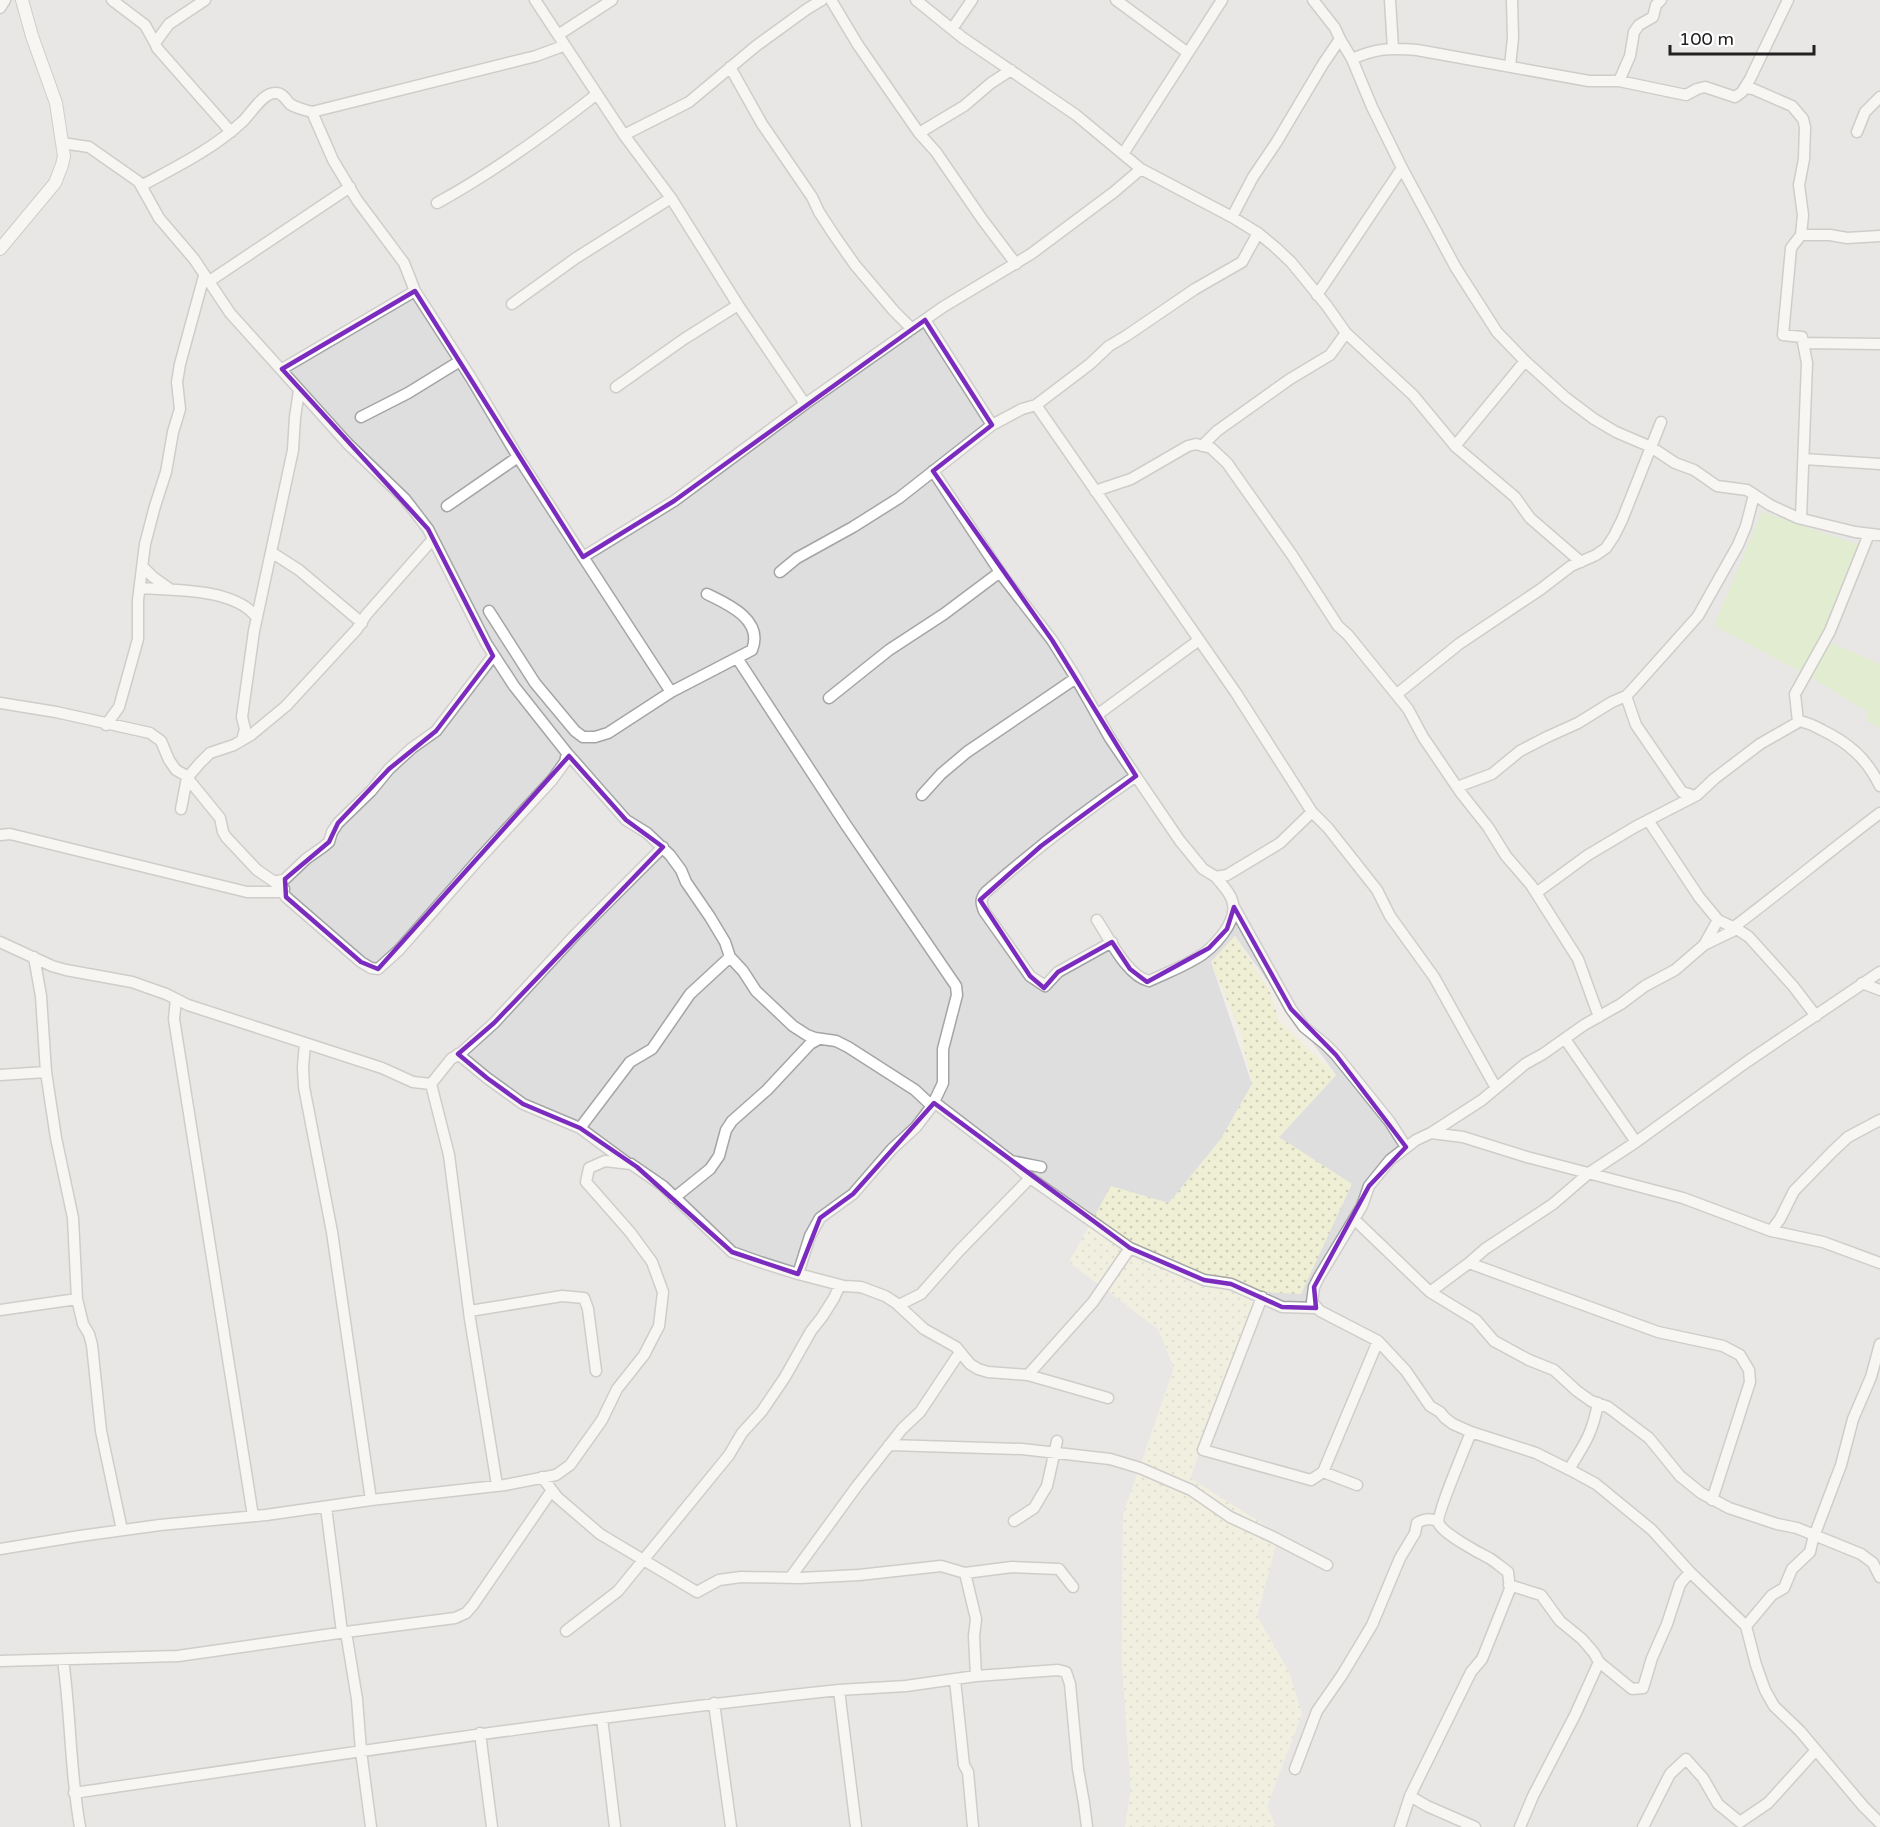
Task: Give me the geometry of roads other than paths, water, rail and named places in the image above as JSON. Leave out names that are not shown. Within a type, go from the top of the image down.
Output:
[{"type":"street","points":[[0,8],[5,0]]},
{"type":"street","points":[[0,249],[56,183],[64,156],[56,103],[22,0]]},
{"type":"street","points":[[112,0],[145,25],[157,48],[231,132]]},
{"type":"street","points":[[155,42],[166,27],[205,0]]},
{"type":"street","points":[[535,0],[563,46],[624,135],[671,198],[738,305],[805,404]]},
{"type":"street","points":[[558,35],[612,0]]},
{"type":"street","points":[[624,135],[689,102],[730,67],[822,0]]},
{"type":"street","points":[[831,0],[858,45],[919,133],[936,152],[1016,264]]},
{"type":"street","points":[[916,0],[952,29],[1076,115],[1141,169],[1258,233],[1291,262],[1346,333],[1413,395],[1455,446],[1515,497],[1530,518],[1581,562]]},
{"type":"street","points":[[952,29],[972,0]]},
{"type":"street","points":[[1116,0],[1188,53]]},
{"type":"street","points":[[1123,153],[1222,0]]},
{"type":"street","points":[[1313,0],[1335,28],[1352,59],[1372,107],[1402,168],[1456,268],[1497,332],[1525,361],[1566,398],[1594,419],[1616,432],[1651,447],[1675,463],[1694,470],[1717,486],[1747,490],[1770,505],[1801,518],[1875,534],[1830,631],[1796,694],[1798,722]]},
{"type":"street","points":[[1390,0],[1393,49]]},
{"type":"street","points":[[1510,66],[1513,39],[1512,0]]},
{"type":"street","points":[[1619,81],[1630,56],[1634,33],[1639,25],[1653,17],[1656,4],[1661,0]]},
{"type":"street","points":[[1352,59],[1372,50],[1417,50],[1589,81],[1619,81],[1686,95],[1705,87],[1735,97],[1749,85],[1788,0]]},
{"type":"street","points":[[145,25],[166,27]]},
{"type":"street","points":[[1232,217],[1253,177],[1340,39]]},
{"type":"street","points":[[141,186],[191,159],[231,132],[264,98],[276,93],[282,94],[291,105],[312,112],[536,56],[563,46]]},
{"type":"street","points":[[730,67],[762,124],[812,197],[834,235],[855,265],[912,329]]},
{"type":"street","points":[[919,133],[964,106],[991,83],[1011,70]]},
{"type":"street","points":[[1749,85],[1792,106],[1803,119],[1805,133],[1800,185],[1803,215],[1801,235],[1791,248],[1783,335],[1802,337],[1807,363],[1801,518]]},
{"type":"street","points":[[436,204],[537,142],[597,94]]},
{"type":"street","points":[[1857,132],[1865,112],[1880,98]]},
{"type":"street","points":[[312,112],[333,160],[404,263],[415,291],[518,457],[671,692]]},
{"type":"street","points":[[62,143],[89,147],[132,176],[141,186],[159,218],[181,242],[230,313],[348,444],[405,499],[428,529],[493,656],[514,686],[567,753],[626,820],[647,833],[670,855],[725,942],[730,957],[743,971],[756,991],[793,1026],[813,1040],[836,1041],[848,1047],[915,1090],[1011,1161],[1030,1178],[1130,1248],[1204,1280],[1231,1284],[1282,1306],[1316,1308]]},
{"type":"street","points":[[1317,295],[1402,168]]},
{"type":"street","points":[[583,557],[674,501],[805,404],[943,307],[1016,264],[1074,223],[1141,169]]},
{"type":"street","points":[[106,724],[121,700],[138,639],[138,600],[145,544],[154,506],[166,472],[173,432],[180,409],[177,382],[180,364],[206,279],[350,187]]},
{"type":"street","points":[[512,304],[576,258],[671,198]]},
{"type":"street","points":[[780,572],[797,558],[853,527],[898,498],[992,425],[1036,405],[1090,364],[1109,346],[1195,289],[1242,262],[1258,233]]},
{"type":"street","points":[[1801,235],[1830,235],[1847,238],[1880,236]]},
{"type":"street","points":[[282,369],[415,291]]},
{"type":"street","points":[[616,387],[684,339],[738,305]]},
{"type":"street","points":[[924,320],[992,425]]},
{"type":"street","points":[[1202,446],[1217,431],[1290,378],[1330,355],[1346,333]]},
{"type":"street","points":[[1803,343],[1880,344]]},
{"type":"street","points":[[361,417],[408,393],[460,361]]},
{"type":"street","points":[[1455,446],[1525,361]]},
{"type":"street","points":[[250,730],[242,717],[256,611],[293,450],[295,417],[300,391]]},
{"type":"street","points":[[1036,405],[1236,693],[1312,812],[1328,828],[1377,890],[1390,916],[1434,977],[1496,1088]]},
{"type":"street","points":[[1397,694],[1459,644],[1571,566],[1606,548],[1614,536],[1660,422]]},
{"type":"street","points":[[1095,492],[1131,479],[1188,446],[1196,444],[1211,448],[1227,463],[1292,555],[1338,626],[1397,694],[1457,787],[1488,826],[1506,856],[1531,885],[1578,959],[1599,1017]]},
{"type":"street","points":[[447,506],[518,457]]},
{"type":"street","points":[[1804,459],[1880,464]]},
{"type":"street","points":[[933,471],[1000,572],[1052,640],[1110,738],[1186,848],[1203,869],[1216,877],[1229,894],[1291,1009],[1304,1027],[1336,1055],[1390,1122],[1406,1147]]},
{"type":"street","points":[[1457,787],[1492,774],[1520,751],[1578,723],[1626,696],[1702,610],[1738,545],[1746,526],[1754,495]]},
{"type":"street","points":[[181,809],[187,778],[210,753],[242,741],[250,730],[286,706],[362,623],[433,538]]},
{"type":"street","points":[[271,552],[299,570],[362,623]]},
{"type":"street","points":[[143,567],[170,589]]},
{"type":"street","points":[[829,698],[889,651],[1000,572]]},
{"type":"street","points":[[140,588],[170,589],[227,598],[256,611]]},
{"type":"street","points":[[489,611],[535,683],[574,731],[583,737],[595,737],[608,733],[671,692],[752,650],[754,632],[742,614],[730,605],[707,594]]},
{"type":"street","points":[[1097,715],[1199,640]]},
{"type":"street","points":[[280,881],[328,842],[338,822],[371,791],[389,769],[412,748],[436,731],[493,656]]},
{"type":"street","points":[[737,658],[846,825],[956,986],[957,994],[943,1048],[944,1083],[933,1104],[916,1127],[892,1149],[853,1194],[820,1218],[810,1236],[798,1274]]},
{"type":"street","points":[[922,795],[941,774],[967,753],[1076,678]]},
{"type":"street","points":[[1626,696],[1636,725],[1682,792],[1695,796]]},
{"type":"street","points":[[0,703],[56,712],[155,736],[161,741],[169,760],[220,818],[226,837],[257,870],[280,881],[283,892],[361,962],[378,969],[399,950],[459,880],[552,780],[565,762],[567,753]]},
{"type":"street","points":[[1536,893],[1588,855],[1695,796],[1713,779],[1760,744],[1798,722],[1807,722],[1843,740],[1872,770],[1880,786]]},
{"type":"street","points":[[1112,942],[1058,972],[1045,986],[1030,976],[984,911],[981,903],[986,892],[1041,846],[1085,811],[1136,776]]},
{"type":"street","points":[[1678,805],[1682,792]]},
{"type":"street","points":[[1216,877],[1227,875],[1280,843],[1312,812]]},
{"type":"street","points":[[1880,813],[1824,855],[1735,928],[1704,945],[1675,970],[1645,986],[1621,1004],[1584,1025],[1525,1064],[1482,1100],[1406,1147],[1390,1160],[1369,1186],[1362,1206],[1314,1287],[1312,1302],[1320,1311],[1378,1341],[1406,1371],[1430,1406],[1453,1424],[1536,1454],[1596,1484],[1652,1530],[1690,1572],[1746,1626],[1756,1665],[1774,1706],[1786,1716],[1880,1823]]},
{"type":"street","points":[[1648,820],[1699,897],[1718,920],[1749,937],[1816,1016]]},
{"type":"street","points":[[0,835],[10,834],[247,892],[283,892]]},
{"type":"street","points":[[431,1084],[451,1059],[494,1023],[576,934],[663,847]]},
{"type":"street","points":[[1097,920],[1130,969],[1139,978],[1149,981],[1197,959],[1227,929],[1234,907]]},
{"type":"street","points":[[1704,945],[1718,920]]},
{"type":"street","points":[[0,942],[66,970],[132,982],[188,1005],[382,1068],[413,1082],[431,1084]]},
{"type":"street","points":[[34,957],[41,996],[46,1072],[56,1138],[74,1218],[77,1299],[83,1324],[92,1345],[101,1431],[122,1530]]},
{"type":"street","points":[[580,1128],[630,1062],[652,1049],[690,994],[730,957]]},
{"type":"street","points":[[1430,1292],[1485,1249],[1553,1204],[1589,1173],[1816,1016],[1822,1009],[1835,1003],[1880,972]]},
{"type":"street","points":[[1862,983],[1880,990]]},
{"type":"street","points":[[176,999],[174,1019],[253,1516]]},
{"type":"street","points":[[1565,1039],[1636,1142]]},
{"type":"street","points":[[674,1198],[710,1169],[719,1156],[726,1130],[732,1121],[767,1090],[813,1040]]},
{"type":"street","points":[[305,1043],[304,1087],[332,1232],[370,1500]]},
{"type":"street","points":[[458,1054],[523,1104],[580,1128],[637,1167],[663,1186],[732,1252],[798,1274],[840,1285],[861,1287],[885,1296],[899,1305],[924,1329],[956,1347],[970,1364],[988,1372],[1028,1375],[1108,1398]]},
{"type":"street","points":[[0,1075],[46,1072]]},
{"type":"street","points":[[431,1084],[449,1155],[485,1420],[497,1485]]},
{"type":"street","points":[[1771,1231],[1780,1219],[1794,1191],[1817,1167],[1848,1137],[1880,1120]]},
{"type":"street","points":[[1431,1133],[1463,1137],[1527,1157],[1683,1198],[1771,1231],[1823,1242],[1880,1263]]},
{"type":"street","points":[[0,1549],[122,1530],[326,1507],[556,1475],[570,1465],[602,1419],[617,1389],[644,1355],[659,1326],[663,1292],[652,1262],[630,1232],[586,1182],[589,1168],[604,1161],[627,1162]]},
{"type":"street","points":[[1011,1161],[1041,1167]]},
{"type":"street","points":[[899,1305],[921,1294],[1030,1178]]},
{"type":"street","points":[[1354,1219],[1430,1292],[1476,1320],[1494,1341],[1529,1360],[1548,1366],[1577,1391],[1608,1407],[1649,1438],[1680,1476],[1701,1493],[1729,1508],[1777,1524],[1797,1528],[1861,1554],[1873,1563],[1880,1577]]},
{"type":"street","points":[[1028,1375],[1093,1302],[1130,1248]]},
{"type":"street","points":[[1470,1263],[1658,1332],[1723,1346],[1740,1355],[1749,1370],[1750,1382],[1712,1500]]},
{"type":"street","points":[[566,1631],[618,1591],[729,1455],[742,1433],[777,1390],[840,1285]]},
{"type":"street","points":[[470,1311],[562,1296],[584,1298],[588,1309],[596,1371]]},
{"type":"street","points":[[1262,1297],[1203,1450],[1311,1480],[1323,1472],[1378,1341]]},
{"type":"street","points":[[0,1310],[77,1299]]},
{"type":"street","points":[[1746,1626],[1772,1595],[1784,1588],[1792,1569],[1810,1552],[1880,1344]]},
{"type":"street","points":[[790,1578],[889,1445],[920,1412],[960,1352]]},
{"type":"street","points":[[1869,1381],[1880,1385]]},
{"type":"street","points":[[1571,1466],[1594,1426],[1598,1403]]},
{"type":"street","points":[[1438,1521],[1470,1432]]},
{"type":"street","points":[[1014,1521],[1034,1508],[1047,1486],[1057,1441]]},
{"type":"street","points":[[889,1445],[1023,1449],[1110,1459],[1140,1468],[1191,1490],[1230,1517],[1326,1565]]},
{"type":"street","points":[[1323,1472],[1357,1485]]},
{"type":"street","points":[[542,1477],[566,1506],[600,1534],[697,1592],[720,1580],[741,1577],[790,1578],[859,1575],[941,1566],[965,1573],[1012,1567],[1059,1569],[1073,1587]]},
{"type":"street","points":[[0,1661],[178,1656],[455,1618],[466,1613],[482,1594],[552,1490]]},
{"type":"street","points":[[326,1507],[344,1632],[357,1699],[371,1827]]},
{"type":"street","points":[[1294,1769],[1317,1711],[1372,1625],[1400,1558],[1415,1533],[1417,1523],[1428,1518],[1438,1521],[1443,1530],[1490,1558],[1508,1572],[1510,1589],[1482,1659],[1471,1672],[1410,1796],[1400,1827]]},
{"type":"street","points":[[1509,1585],[1541,1595],[1560,1621],[1582,1639],[1599,1662],[1632,1689],[1643,1688],[1680,1584],[1690,1572]]},
{"type":"street","points":[[965,1573],[976,1620],[974,1636],[976,1676]]},
{"type":"street","points":[[63,1660],[74,1793],[80,1827]]},
{"type":"street","points":[[1520,1827],[1599,1662]]},
{"type":"street","points":[[74,1793],[480,1733],[714,1703],[839,1690],[906,1686],[976,1676],[1058,1670],[1066,1672],[1070,1684],[1078,1768],[1087,1827]]},
{"type":"street","points":[[955,1680],[973,1827]]},
{"type":"street","points":[[839,1690],[856,1827]]},
{"type":"street","points":[[714,1703],[731,1827]]},
{"type":"street","points":[[602,1718],[615,1827]]},
{"type":"street","points":[[480,1733],[492,1827]]},
{"type":"street","points":[[1643,1827],[1670,1774],[1686,1759],[1703,1778],[1719,1804],[1740,1822],[1768,1803],[1816,1750]]},
{"type":"street","points":[[1410,1796],[1426,1806],[1475,1827]]}]
